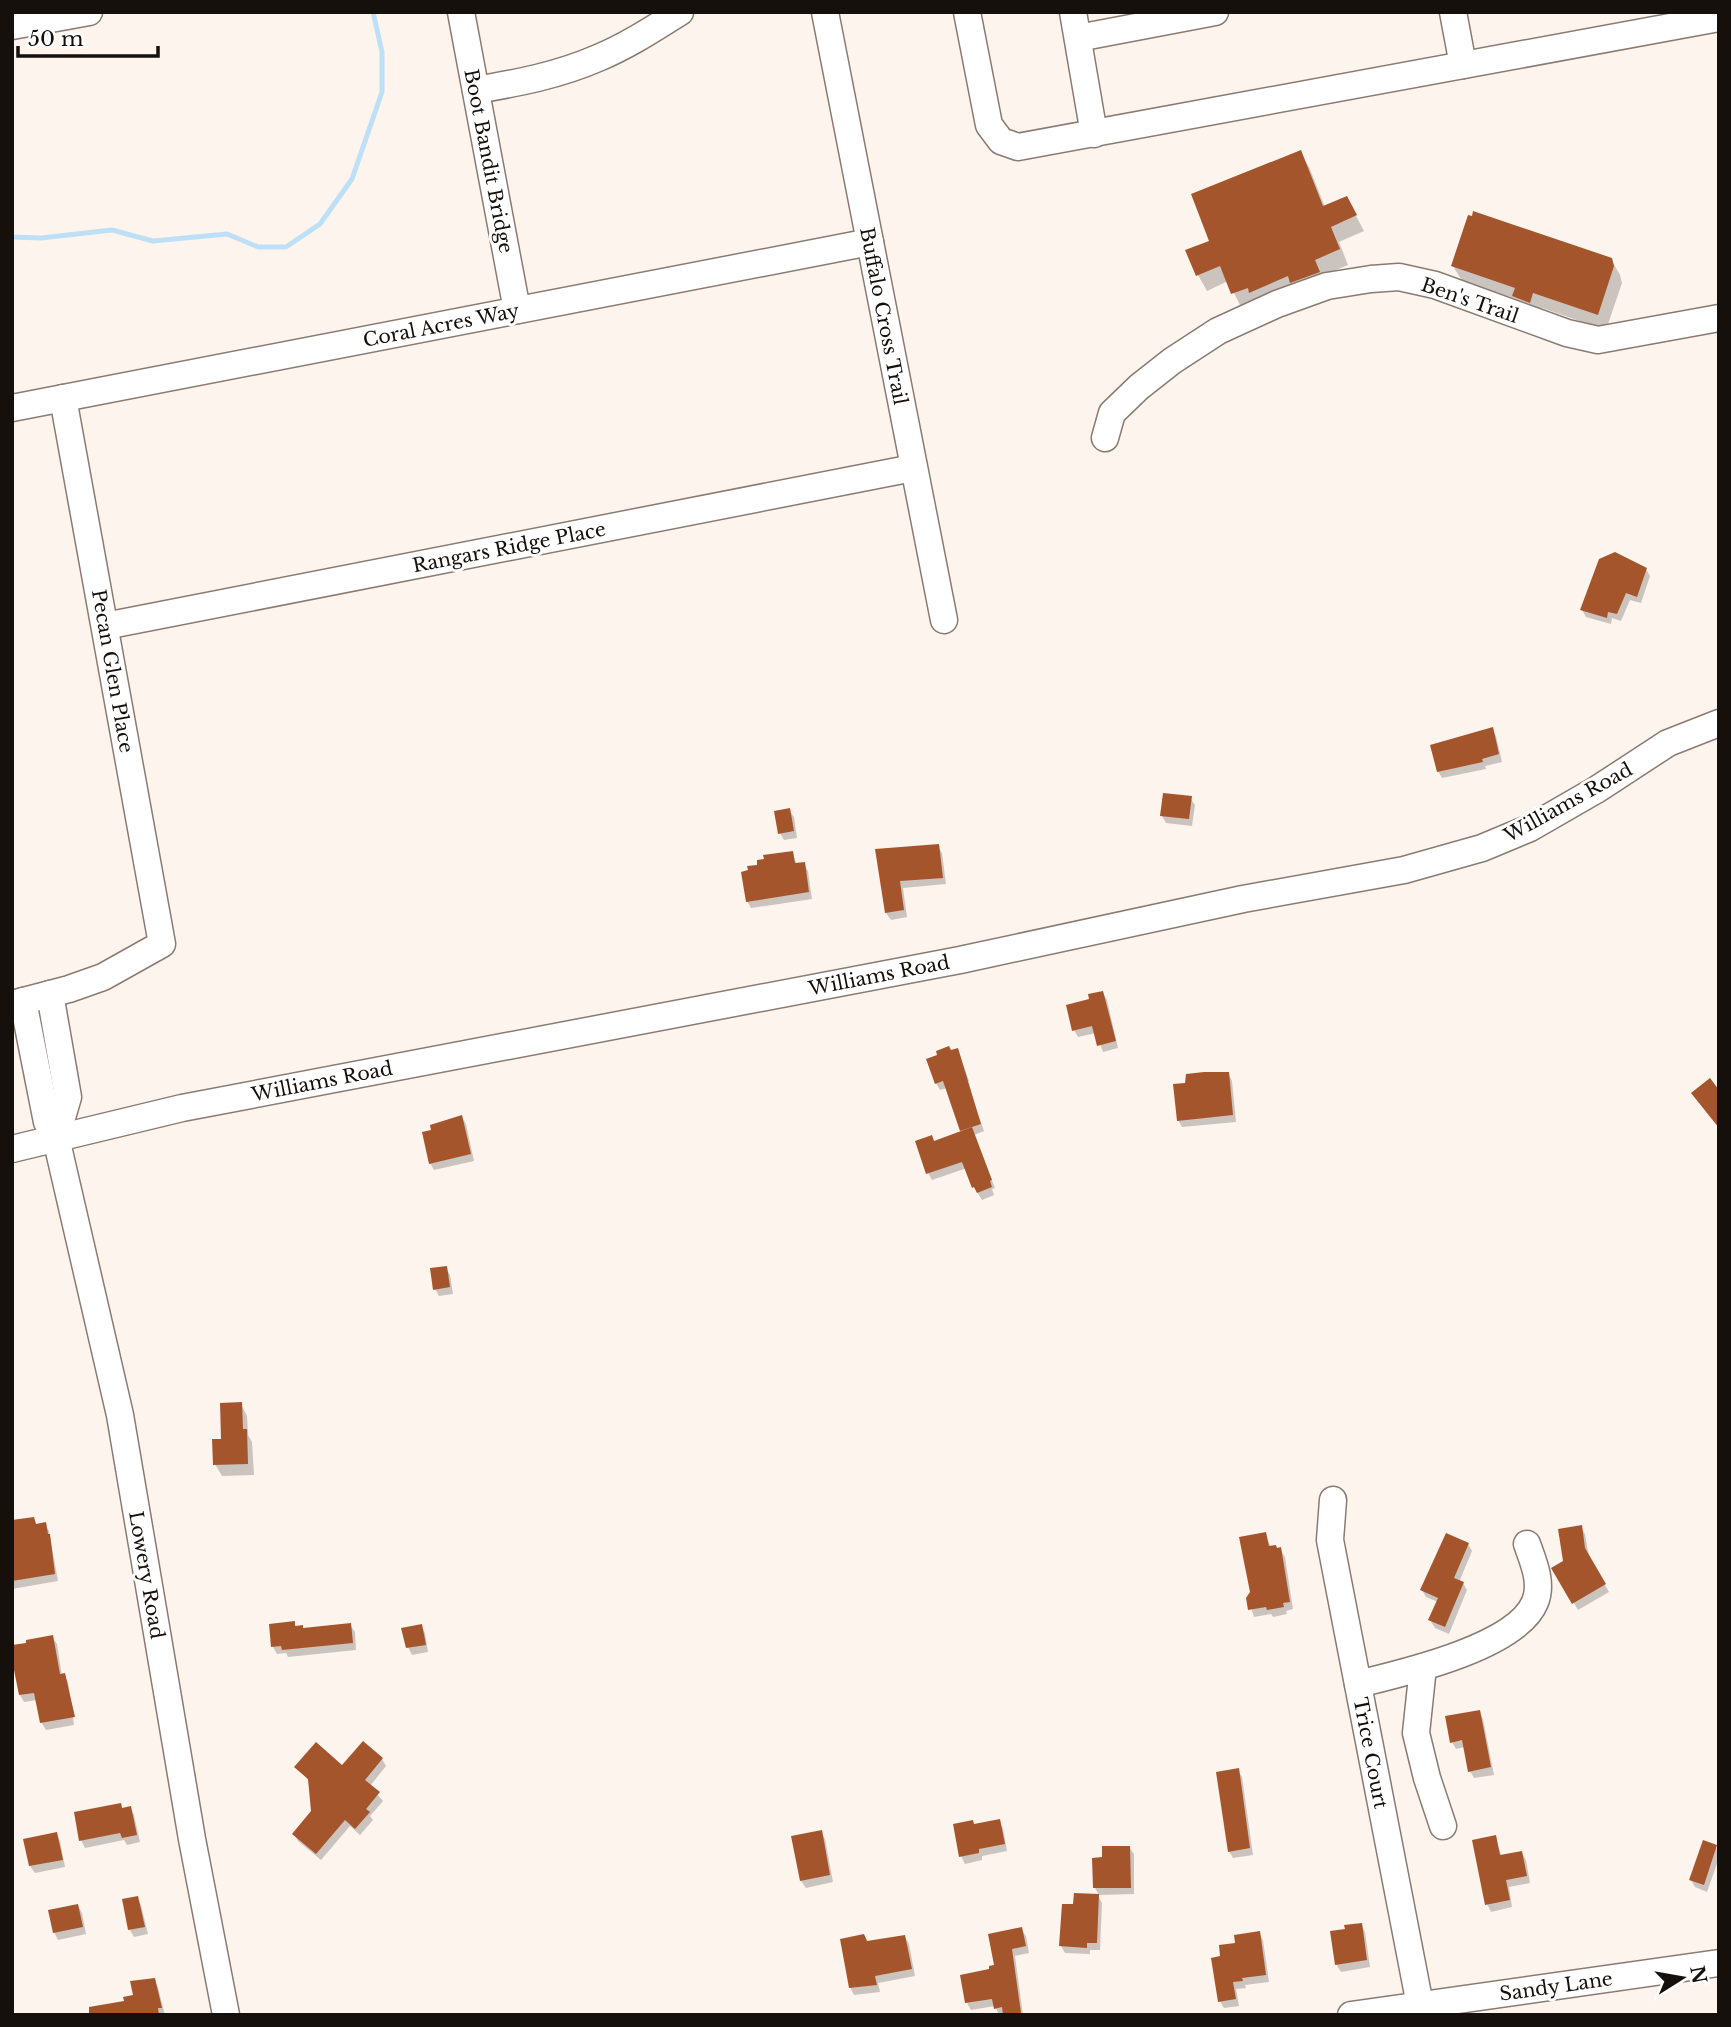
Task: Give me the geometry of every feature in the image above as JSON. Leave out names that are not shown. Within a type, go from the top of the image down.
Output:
[{"type":"street","points":[[12,26],[89,12]]},
{"type":"street","name":"Boot Bandit Bridge","points":[[461,12],[517,310]]},
{"type":"street","points":[[476,90],[524,82],[600,58],[680,12]]},
{"type":"street","name":"Buffalo Cross Trail","points":[[825,12],[912,468],[944,620]]},
{"type":"street","points":[[967,12],[989,125],[1001,141],[1018,148],[1719,18]]},
{"type":"street","points":[[1094,134],[1075,25],[1215,12]]},
{"type":"street","points":[[1453,12],[1463,65]]},
{"type":"street","name":"Coral Acres Way","points":[[12,408],[870,242]]},
{"type":"street","name":"Ben's Trail","points":[[1105,438],[1112,413],[1172,361],[1219,331],[1277,304],[1327,286],[1399,277],[1435,285],[1567,334],[1598,340],[1719,318]]},
{"type":"street","name":"Pecan Glen Place","points":[[50,994],[103,977],[162,944],[63,398]]},
{"type":"street","name":"Rangars Ridge Place","points":[[104,626],[912,468]]},
{"type":"street","name":"Williams Road","points":[[12,1149],[182,1108],[960,960],[1243,899],[1404,870],[1482,848],[1530,828],[1668,743],[1719,723]]},
{"type":"street","points":[[18,1002],[50,994]]},
{"type":"street","name":"Lowery Road","points":[[50,994],[68,1097],[56,1138]]},
{"type":"street","name":"Lowery Road","points":[[18,1002],[47,1122],[56,1138],[120,1415],[192,1839],[226,2015]]},
{"type":"street","name":"Trice Court","points":[[1332,1500],[1330,1540],[1420,2005]]},
{"type":"street","points":[[1358,1684],[1423,1667],[1504,1635],[1529,1615],[1537,1599],[1537,1573],[1527,1544]]},
{"type":"street","points":[[1423,1667],[1416,1733],[1443,1826]]},
{"type":"street","name":"Sandy Lane","points":[[1351,2015],[1719,1964]]},
{"type":"building","points":[[1301,150],[1323,206],[1347,196],[1357,215],[1331,227],[1340,249],[1315,260],[1320,272],[1290,283],[1288,276],[1249,293],[1248,288],[1231,294],[1220,266],[1196,276],[1185,250],[1209,241],[1191,194]]},
{"type":"building","points":[[1473,211],[1612,258],[1614,266],[1598,315],[1533,293],[1530,303],[1512,296],[1515,288],[1451,266],[1468,215],[1472,216]]},
{"type":"building","points":[[1615,552],[1647,568],[1637,597],[1626,593],[1617,614],[1608,612],[1607,618],[1580,610],[1599,559]]},
{"type":"building","points":[[1493,727],[1499,754],[1482,759],[1483,762],[1437,772],[1430,745]]},
{"type":"building","points":[[1163,793],[1192,796],[1189,819],[1160,816]]},
{"type":"building","points":[[790,808],[794,831],[778,834],[774,811]]},
{"type":"building","points":[[939,844],[943,878],[900,881],[904,910],[885,913],[875,849]]},
{"type":"building","points":[[793,851],[795,863],[805,862],[809,892],[746,902],[741,872],[748,870],[747,866],[757,865],[757,860],[764,859],[763,855]]},
{"type":"building","points":[[1103,991],[1116,1041],[1097,1046],[1092,1026],[1072,1031],[1066,1005],[1089,999],[1088,994]]},
{"type":"building","points":[[949,1046],[951,1050],[958,1048],[981,1124],[960,1131],[943,1081],[935,1084],[926,1059]]},
{"type":"building","points":[[1229,1072],[1233,1115],[1177,1121],[1173,1084],[1185,1083],[1186,1074]]},
{"type":"building","points":[[1710,1078],[1719,1090],[1719,1128],[1691,1093]]},
{"type":"building","points":[[462,1115],[471,1154],[429,1164],[422,1132],[431,1130],[430,1125]]},
{"type":"building","points":[[972,1127],[992,1180],[992,1187],[977,1193],[974,1187],[972,1188],[962,1162],[926,1174],[915,1141],[932,1135],[934,1141]]},
{"type":"building","points":[[447,1266],[450,1287],[433,1290],[430,1268]]},
{"type":"building","points":[[242,1402],[243,1429],[247,1429],[248,1464],[213,1465],[212,1439],[221,1439],[220,1403]]},
{"type":"building","points":[[34,1517],[36,1524],[46,1522],[55,1574],[12,1581],[12,1520]]},
{"type":"building","points":[[1582,1525],[1585,1548],[1606,1584],[1572,1604],[1551,1568],[1563,1561],[1558,1529]]},
{"type":"building","points":[[1266,1532],[1269,1546],[1281,1547],[1290,1602],[1283,1603],[1284,1607],[1248,1610],[1246,1598],[1250,1592],[1239,1537]]},
{"type":"building","points":[[1446,1533],[1469,1543],[1454,1578],[1464,1582],[1445,1627],[1428,1620],[1438,1598],[1420,1590]]},
{"type":"building","points":[[295,1621],[295,1626],[303,1625],[303,1628],[351,1623],[353,1643],[282,1650],[281,1646],[271,1647],[269,1624]]},
{"type":"building","points":[[422,1624],[426,1645],[406,1648],[401,1628]]},
{"type":"building","points":[[53,1635],[60,1674],[65,1673],[75,1717],[40,1723],[34,1693],[19,1695],[12,1645]]},
{"type":"building","points":[[1480,1710],[1491,1767],[1468,1772],[1462,1740],[1450,1743],[1445,1716]]},
{"type":"building","points":[[363,1741],[383,1758],[365,1780],[380,1792],[366,1809],[370,1812],[355,1829],[345,1820],[316,1854],[292,1834],[311,1811],[308,1779],[294,1767],[316,1742],[342,1765]]},
{"type":"building","points":[[1239,1768],[1250,1848],[1228,1852],[1216,1772]]},
{"type":"building","points":[[121,1803],[122,1808],[131,1806],[137,1835],[122,1838],[120,1833],[79,1841],[74,1812]]},
{"type":"building","points":[[1000,1819],[1005,1844],[979,1849],[979,1853],[959,1857],[953,1824],[973,1820],[974,1824]]},
{"type":"building","points":[[822,1830],[830,1875],[800,1881],[791,1836]]},
{"type":"building","points":[[57,1832],[63,1860],[29,1866],[23,1839]]},
{"type":"building","points":[[1496,1835],[1500,1855],[1522,1851],[1527,1876],[1506,1880],[1510,1900],[1485,1905],[1472,1840]]},
{"type":"building","points":[[1703,1840],[1717,1845],[1704,1885],[1689,1880]]},
{"type":"building","points":[[1102,1846],[1130,1846],[1131,1888],[1093,1888],[1092,1858],[1102,1857]]},
{"type":"building","points":[[1074,1893],[1099,1894],[1097,1943],[1087,1943],[1087,1948],[1059,1946],[1062,1904],[1073,1904]]},
{"type":"building","points":[[138,1896],[145,1927],[128,1930],[122,1899]]},
{"type":"building","points":[[78,1904],[83,1927],[53,1933],[48,1910]]},
{"type":"building","points":[[1362,1923],[1367,1960],[1335,1965],[1330,1931],[1345,1929],[1344,1925]]},
{"type":"building","points":[[1022,1927],[1026,1946],[1012,1949],[1021,2013],[1003,2015],[1002,2007],[994,2009],[992,1999],[965,2003],[960,1975],[989,1969],[989,1966],[994,1965],[988,1934]]},
{"type":"building","points":[[1260,1931],[1266,1975],[1233,1982],[1236,1999],[1218,2002],[1211,1958],[1220,1956],[1219,1945],[1235,1943],[1234,1935]]},
{"type":"building","points":[[864,1934],[867,1941],[905,1935],[912,1969],[875,1976],[877,1985],[849,1988],[840,1939]]},
{"type":"building","points":[[155,1978],[162,2008],[158,2008],[159,2015],[89,2015],[89,2007],[124,2001],[123,1997],[133,1995],[130,1981]]},
{"type":"waterway","points":[[12,237],[41,238],[112,230],[153,241],[227,234],[258,247],[286,247],[320,224],[352,179],[382,92],[382,52],[373,12]]}]
